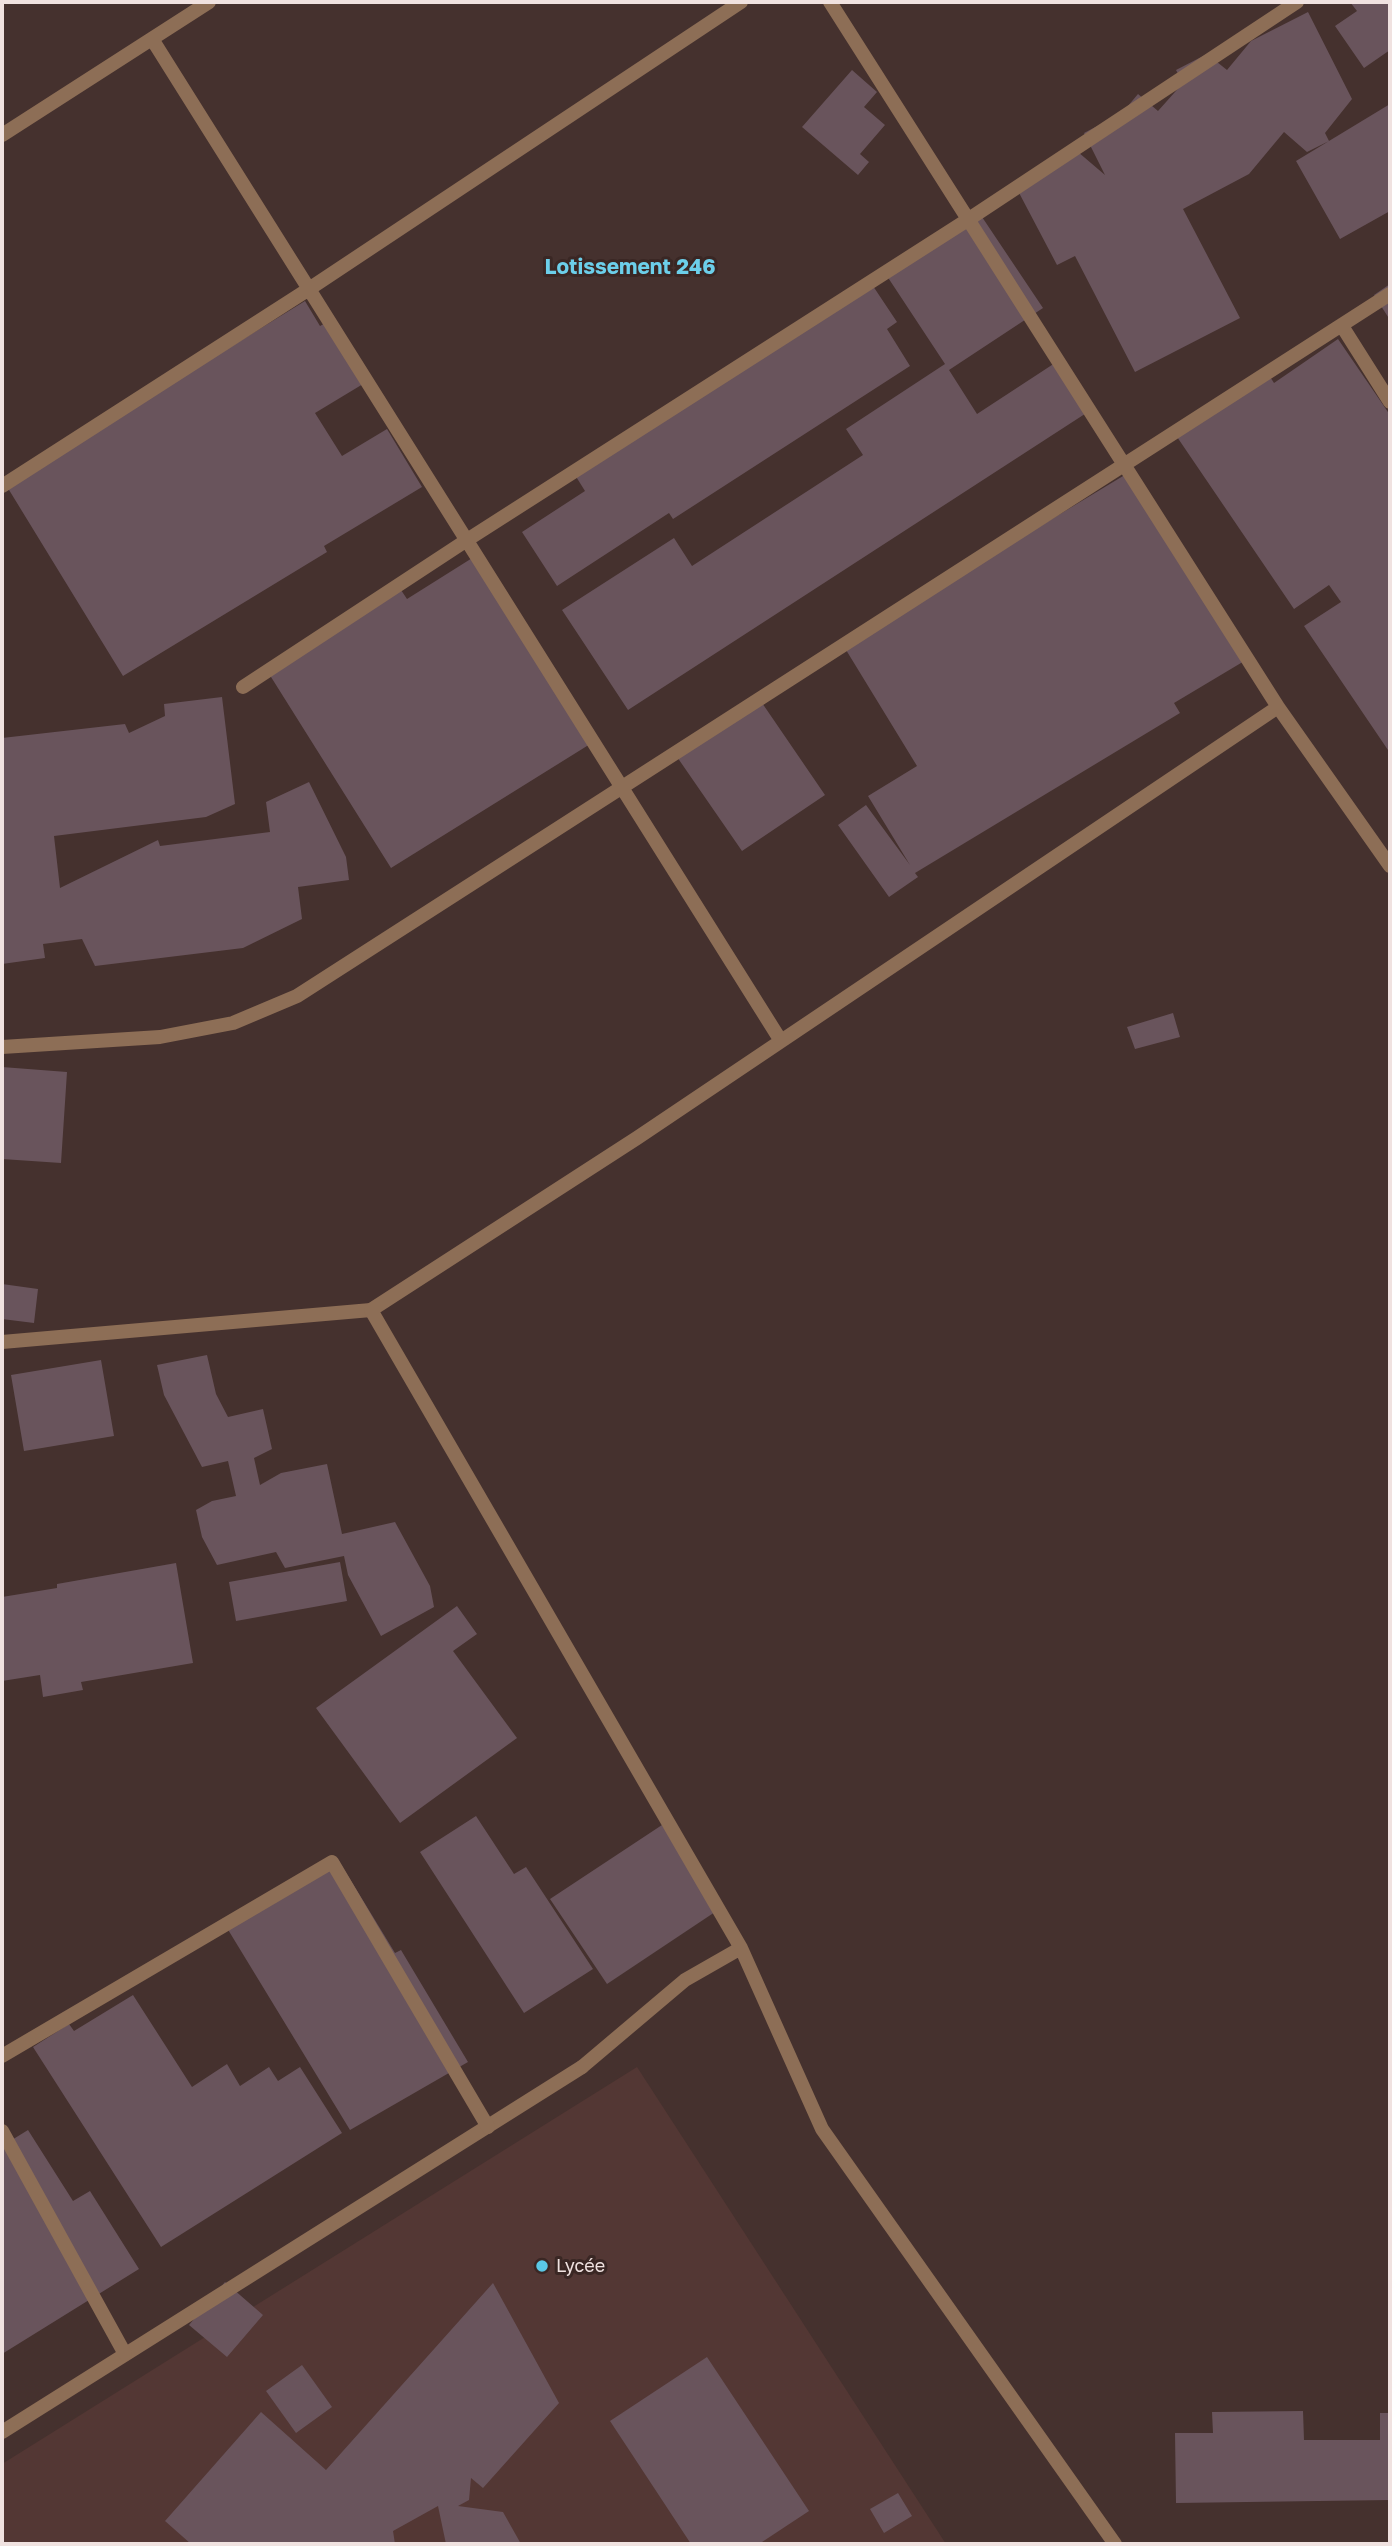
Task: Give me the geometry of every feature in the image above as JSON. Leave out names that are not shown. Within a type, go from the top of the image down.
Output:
[{"type":"street","points":[[2,135],[209,2]]},
{"type":"street","points":[[2,486],[309,289],[741,2]]},
{"type":"street","points":[[830,2],[1278,707],[1390,866]]},
{"type":"street","points":[[243,687],[467,540],[969,219],[1297,2]]},
{"type":"street","points":[[152,39],[782,1041]]},
{"type":"street","points":[[2,1047],[160,1037],[233,1023],[297,996],[1390,294]]},
{"type":"street","points":[[1342,326],[1390,402]]},
{"type":"street","points":[[2,1342],[371,1310],[782,1041],[1278,707]]},
{"type":"street","points":[[371,1310],[741,1948],[822,2129],[1115,2544]]},
{"type":"street","points":[[2,2056],[332,1862],[488,2127]]},
{"type":"street","points":[[2,2432],[582,2067],[685,1980],[741,1948]]},
{"type":"street","points":[[2,2131],[125,2354]]},
{"type":"shaded area","name":"Lycée","points":[[637,2067],[946,2544],[2,2544],[2,2464]]},
{"type":"building","points":[[1350,2],[1390,2],[1390,50],[1364,68],[1335,26],[1357,11]]},
{"type":"building","points":[[1308,12],[1352,99],[1325,133],[1329,141],[1307,152],[1284,132],[1249,174],[1183,209],[1240,318],[1135,372],[1075,256],[1057,265],[1017,189],[1071,146],[1105,175],[1084,133],[1122,113],[1138,94],[1158,111],[1183,83],[1176,70],[1207,54],[1227,70],[1251,41]]},
{"type":"building","points":[[852,70],[877,92],[864,107],[885,125],[860,154],[869,162],[858,175],[802,127]]},
{"type":"building","points":[[1390,104],[1390,211],[1340,239],[1296,161]]},
{"type":"building","points":[[976,208],[1043,308],[949,370],[977,414],[1058,361],[1091,410],[628,710],[562,610],[674,538],[692,566],[863,455],[846,429],[945,364],[883,270]]},
{"type":"building","points":[[871,283],[897,322],[887,329],[910,366],[673,519],[669,513],[557,586],[522,532],[585,491],[570,467]]},
{"type":"building","points":[[1390,284],[1390,320],[1374,295]]},
{"type":"building","points":[[305,301],[320,326],[331,320],[368,381],[315,413],[342,456],[387,429],[422,487],[324,546],[327,552],[123,676],[6,485]]},
{"type":"building","points":[[1338,339],[1390,415],[1390,753],[1304,626],[1341,602],[1329,585],[1294,609],[1173,431],[1265,369],[1274,383]]},
{"type":"building","points":[[1133,470],[1251,657],[1174,703],[1180,713],[915,873],[918,877],[889,897],[838,825],[866,805],[910,865],[868,796],[917,766],[843,645]]},
{"type":"building","points":[[477,555],[595,741],[391,868],[266,669],[399,587],[407,599]]},
{"type":"building","points":[[222,697],[235,804],[206,817],[54,836],[60,888],[158,840],[160,846],[270,832],[266,802],[309,782],[346,857],[349,880],[298,887],[302,919],[243,948],[95,966],[82,939],[43,944],[45,958],[2,964],[2,738],[125,724],[129,733],[165,716],[164,704]]},
{"type":"building","points":[[758,697],[825,795],[742,851],[675,754]]},
{"type":"building","points":[[1173,1013],[1180,1037],[1135,1049],[1127,1027]]},
{"type":"building","points":[[2,1067],[67,1072],[61,1163],[2,1159]]},
{"type":"building","points":[[2,1284],[38,1289],[34,1323],[2,1319]]},
{"type":"building","points":[[207,1355],[216,1394],[228,1417],[263,1409],[272,1449],[254,1458],[260,1485],[281,1473],[327,1464],[342,1534],[395,1522],[430,1586],[434,1607],[381,1636],[348,1575],[344,1556],[285,1568],[276,1552],[217,1565],[202,1537],[196,1510],[212,1501],[236,1496],[228,1461],[202,1467],[164,1395],[157,1365]]},
{"type":"building","points":[[101,1360],[114,1436],[24,1451],[11,1375]]},
{"type":"building","points":[[340,1562],[347,1601],[236,1621],[229,1582]]},
{"type":"building","points":[[176,1563],[193,1663],[81,1682],[83,1690],[43,1697],[40,1675],[2,1681],[2,1597],[57,1588],[57,1584]]},
{"type":"building","points":[[457,1606],[477,1634],[453,1651],[517,1738],[400,1823],[316,1708]]},
{"type":"building","points":[[476,1816],[514,1874],[526,1867],[593,1969],[524,2013],[420,1852]]},
{"type":"building","points":[[662,1825],[718,1910],[607,1984],[550,1899]]},
{"type":"building","points":[[339,1861],[395,1953],[401,1950],[468,2062],[350,2130],[227,1928]]},
{"type":"building","points":[[133,1995],[192,2087],[227,2064],[240,2086],[269,2067],[278,2081],[300,2067],[342,2133],[161,2247],[33,2047],[69,2024],[74,2031]]},
{"type":"building","points":[[28,2130],[73,2201],[90,2191],[139,2269],[2,2354],[2,2146]]},
{"type":"building","points":[[225,2282],[263,2315],[227,2357],[189,2325]]},
{"type":"building","points":[[493,2283],[559,2403],[483,2488],[471,2478],[469,2500],[458,2506],[503,2512],[521,2544],[446,2544],[438,2506],[393,2531],[395,2544],[191,2544],[165,2521],[261,2412],[326,2470]]},
{"type":"building","points":[[707,2357],[809,2511],[759,2544],[691,2544],[610,2421]]},
{"type":"building","points":[[302,2365],[332,2407],[296,2433],[266,2391]]},
{"type":"building","points":[[1303,2411],[1304,2440],[1380,2440],[1380,2413],[1390,2413],[1390,2500],[1176,2503],[1175,2433],[1213,2433],[1212,2412]]},
{"type":"building","points":[[898,2493],[912,2516],[884,2533],[870,2509]]},
{"type":"place","name":"Lycée","points":[[542,2266]]},
{"type":"district","name":"Lotissement 246","points":[[630,267]]}]
